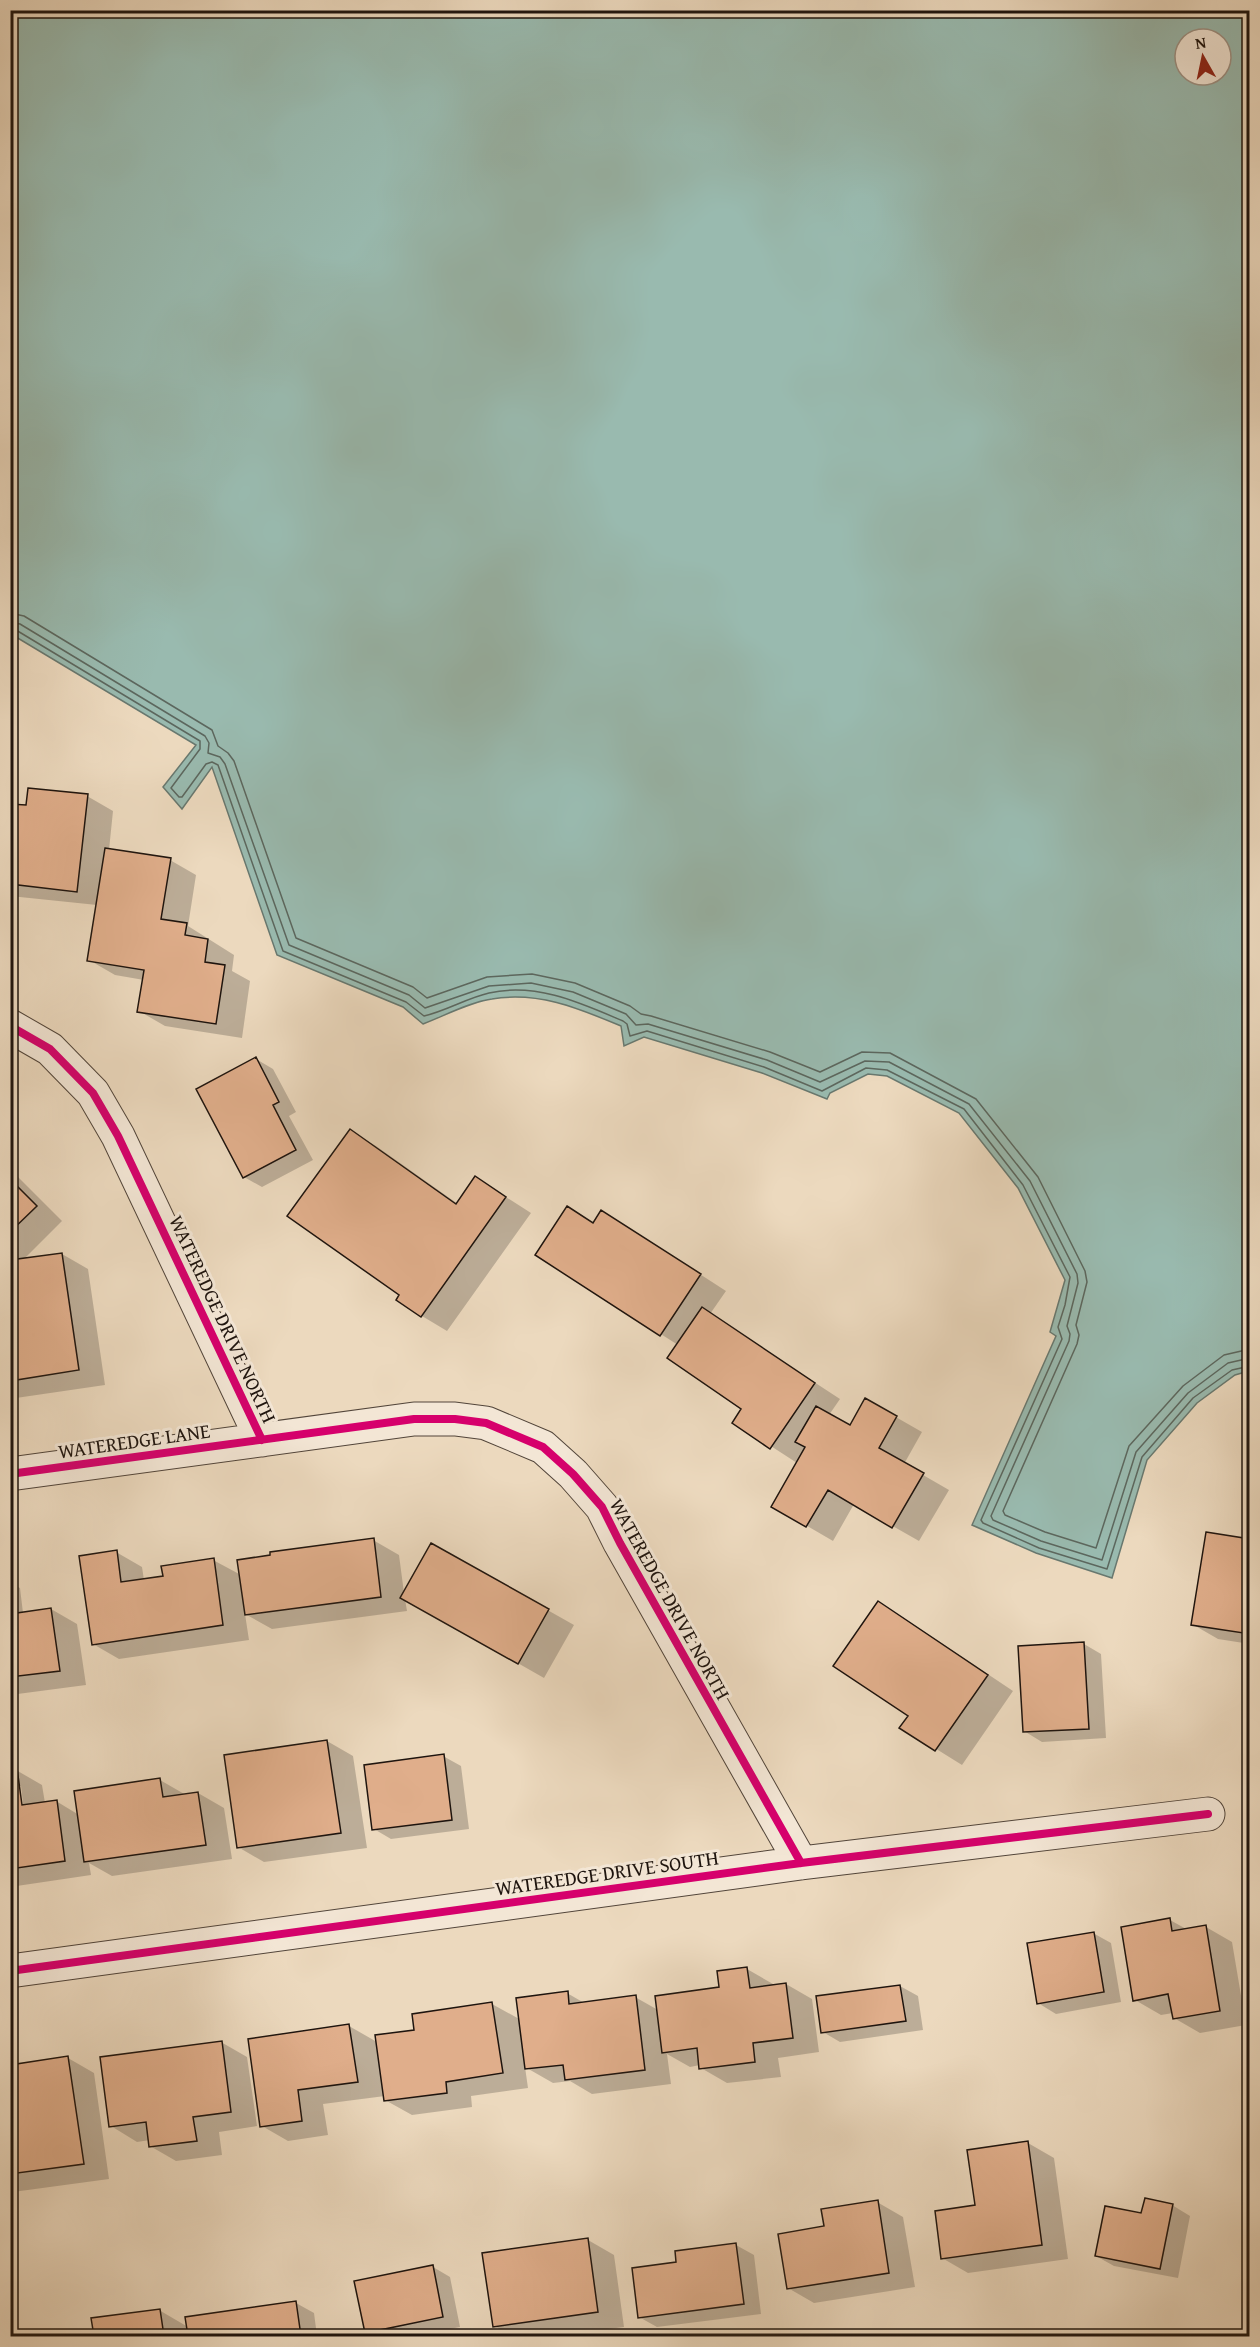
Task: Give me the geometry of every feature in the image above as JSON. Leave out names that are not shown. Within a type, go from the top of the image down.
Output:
[{"type":"street","name":"WATEREDGE DRIVE NORTH","points":[[10,1026],[50,1049],[93,1093],[118,1136],[262,1440],[414,1419],[455,1419],[486,1423],[543,1448],[573,1474],[602,1507],[620,1543],[801,1863]]},
{"type":"street","name":"WATEREDGE LANE","points":[[10,1474],[262,1440]]},
{"type":"street","name":"WATEREDGE DRIVE SOUTH","points":[[10,1971],[801,1863],[1208,1814]]},
{"type":"water","points":[[11,10],[1249,11],[1249,1371],[1235,1375],[1197,1403],[1147,1460],[1112,1578],[1036,1553],[972,1525],[1056,1336],[1050,1332],[1065,1280],[1018,1188],[959,1113],[887,1076],[868,1074],[830,1093],[827,1099],[762,1073],[644,1037],[624,1046],[621,1026],[559,1003],[526,997],[484,1001],[423,1024],[403,1007],[277,955],[212,767],[182,809],[163,787],[196,745],[11,634]]},
{"type":"building","points":[[28,788],[88,794],[77,892],[10,884],[10,804],[26,805]]},
{"type":"building","points":[[105,848],[171,858],[161,919],[187,923],[185,935],[208,939],[205,962],[225,965],[216,1024],[137,1012],[144,970],[87,961]]},
{"type":"building","points":[[256,1057],[279,1102],[273,1105],[296,1150],[243,1178],[196,1089]]},
{"type":"building","points":[[350,1129],[456,1204],[475,1176],[506,1197],[421,1317],[396,1300],[399,1295],[287,1216]]},
{"type":"building","points":[[10,1179],[37,1206],[10,1232]]},
{"type":"building","points":[[567,1206],[593,1223],[601,1210],[701,1274],[660,1336],[535,1255]]},
{"type":"building","points":[[62,1253],[79,1370],[10,1381],[10,1260]]},
{"type":"building","points":[[702,1307],[815,1383],[770,1449],[732,1423],[741,1409],[667,1358]]},
{"type":"building","points":[[865,1398],[897,1416],[879,1448],[924,1473],[892,1528],[828,1490],[806,1527],[771,1507],[805,1447],[795,1442],[816,1406],[850,1425]]},
{"type":"building","points":[[1206,1532],[1250,1539],[1250,1634],[1191,1625]]},
{"type":"building","points":[[374,1538],[381,1597],[245,1615],[237,1560],[270,1555],[270,1552]]},
{"type":"building","points":[[431,1543],[549,1609],[518,1664],[400,1598]]},
{"type":"building","points":[[117,1550],[121,1582],[163,1576],[161,1566],[214,1558],[223,1625],[92,1645],[79,1556]]},
{"type":"building","points":[[878,1601],[988,1675],[935,1751],[899,1728],[908,1716],[833,1666]]},
{"type":"building","points":[[51,1608],[60,1671],[10,1677],[10,1614]]},
{"type":"building","points":[[1084,1642],[1089,1729],[1023,1732],[1018,1646]]},
{"type":"building","points":[[327,1740],[341,1833],[237,1848],[224,1755]]},
{"type":"building","points":[[444,1754],[452,1820],[372,1830],[364,1765]]},
{"type":"building","points":[[17,1768],[22,1805],[57,1800],[65,1861],[10,1869],[10,1769]]},
{"type":"building","points":[[160,1778],[163,1797],[198,1792],[206,1845],[84,1862],[74,1791]]},
{"type":"building","points":[[1170,1918],[1172,1931],[1206,1925],[1220,2011],[1173,2019],[1168,1994],[1133,2001],[1121,1927]]},
{"type":"building","points":[[1094,1932],[1104,1992],[1037,2004],[1027,1943]]},
{"type":"building","points":[[747,1967],[750,1988],[786,1983],[793,2038],[753,2043],[755,2062],[699,2069],[697,2048],[662,2053],[655,1996],[719,1987],[717,1971]]},
{"type":"building","points":[[900,1985],[906,2021],[821,2033],[816,1996]]},
{"type":"building","points":[[568,1991],[569,2004],[636,1995],[645,2070],[565,2080],[563,2065],[525,2069],[516,1998]]},
{"type":"building","points":[[492,2002],[503,2073],[446,2082],[447,2093],[384,2101],[375,2035],[414,2030],[412,2014]]},
{"type":"building","points":[[349,2024],[358,2082],[298,2090],[302,2121],[260,2127],[248,2039]]},
{"type":"building","points":[[222,2041],[231,2112],[193,2117],[197,2141],[149,2147],[146,2122],[109,2127],[100,2057]]},
{"type":"building","points":[[68,2056],[84,2164],[10,2174],[10,2126],[17,2125],[10,2081],[10,2065]]},
{"type":"building","points":[[1028,2141],[1042,2245],[941,2259],[935,2211],[975,2205],[967,2150]]},
{"type":"building","points":[[1145,2198],[1173,2204],[1160,2269],[1095,2256],[1105,2206],[1141,2213]]},
{"type":"building","points":[[878,2200],[889,2273],[787,2289],[778,2234],[824,2226],[821,2209]]},
{"type":"building","points":[[588,2238],[598,2312],[493,2327],[482,2253]]},
{"type":"building","points":[[736,2243],[744,2304],[638,2318],[632,2268],[676,2262],[675,2251]]},
{"type":"building","points":[[433,2265],[443,2317],[365,2333],[354,2281]]},
{"type":"building","points":[[296,2301],[301,2336],[188,2336],[185,2317]]},
{"type":"building","points":[[160,2309],[164,2336],[94,2336],[91,2318]]},
{"type":"cycle path","points":[[10,1026],[50,1049],[93,1093],[118,1136],[262,1440]]},
{"type":"cycle path","points":[[10,1474],[414,1419],[455,1419],[486,1423],[543,1447],[573,1474],[602,1507],[620,1543],[801,1863]]},
{"type":"cycle path","points":[[10,1971],[801,1863],[1208,1814]]}]
